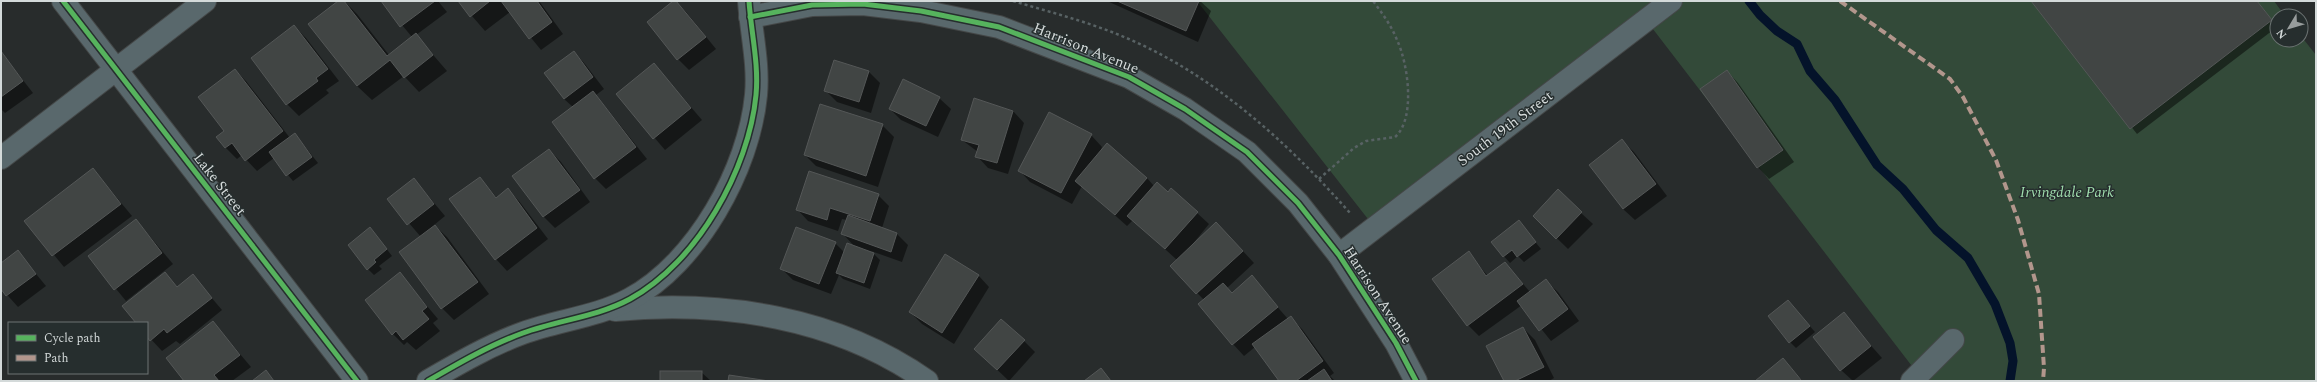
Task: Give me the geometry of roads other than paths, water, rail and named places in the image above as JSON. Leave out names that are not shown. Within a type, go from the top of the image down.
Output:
[{"type":"street","name":"Lake Street","points":[[63,1],[358,381]]},
{"type":"street","points":[[1,158],[205,1]]},
{"type":"street","name":"South 19th Street","points":[[1339,255],[1671,1]]},
{"type":"street","name":"Harrison Avenue","points":[[748,6],[863,4],[921,11],[999,27],[1129,77],[1185,109],[1247,152],[1298,203],[1339,255],[1396,343],[1416,381]]},
{"type":"street","points":[[588,315],[629,299],[663,274],[696,240],[722,201],[739,167],[752,122],[755,101],[755,58],[748,6]]},
{"type":"street","points":[[428,381],[473,355],[522,333],[606,311],[670,306],[706,307],[759,313],[811,325],[869,348],[927,381]]},
{"type":"street","points":[[1912,381],[1953,340]]},
{"type":"waterway","points":[[1749,1],[1760,15],[1777,31],[1797,44],[1810,71],[1835,100],[1877,165],[1903,189],[1936,230],[1968,258],[1995,304],[2010,343],[2013,361],[2010,381]]},
{"type":"park label","name":"Irvingdale Park","points":[[2067,192]]}]
